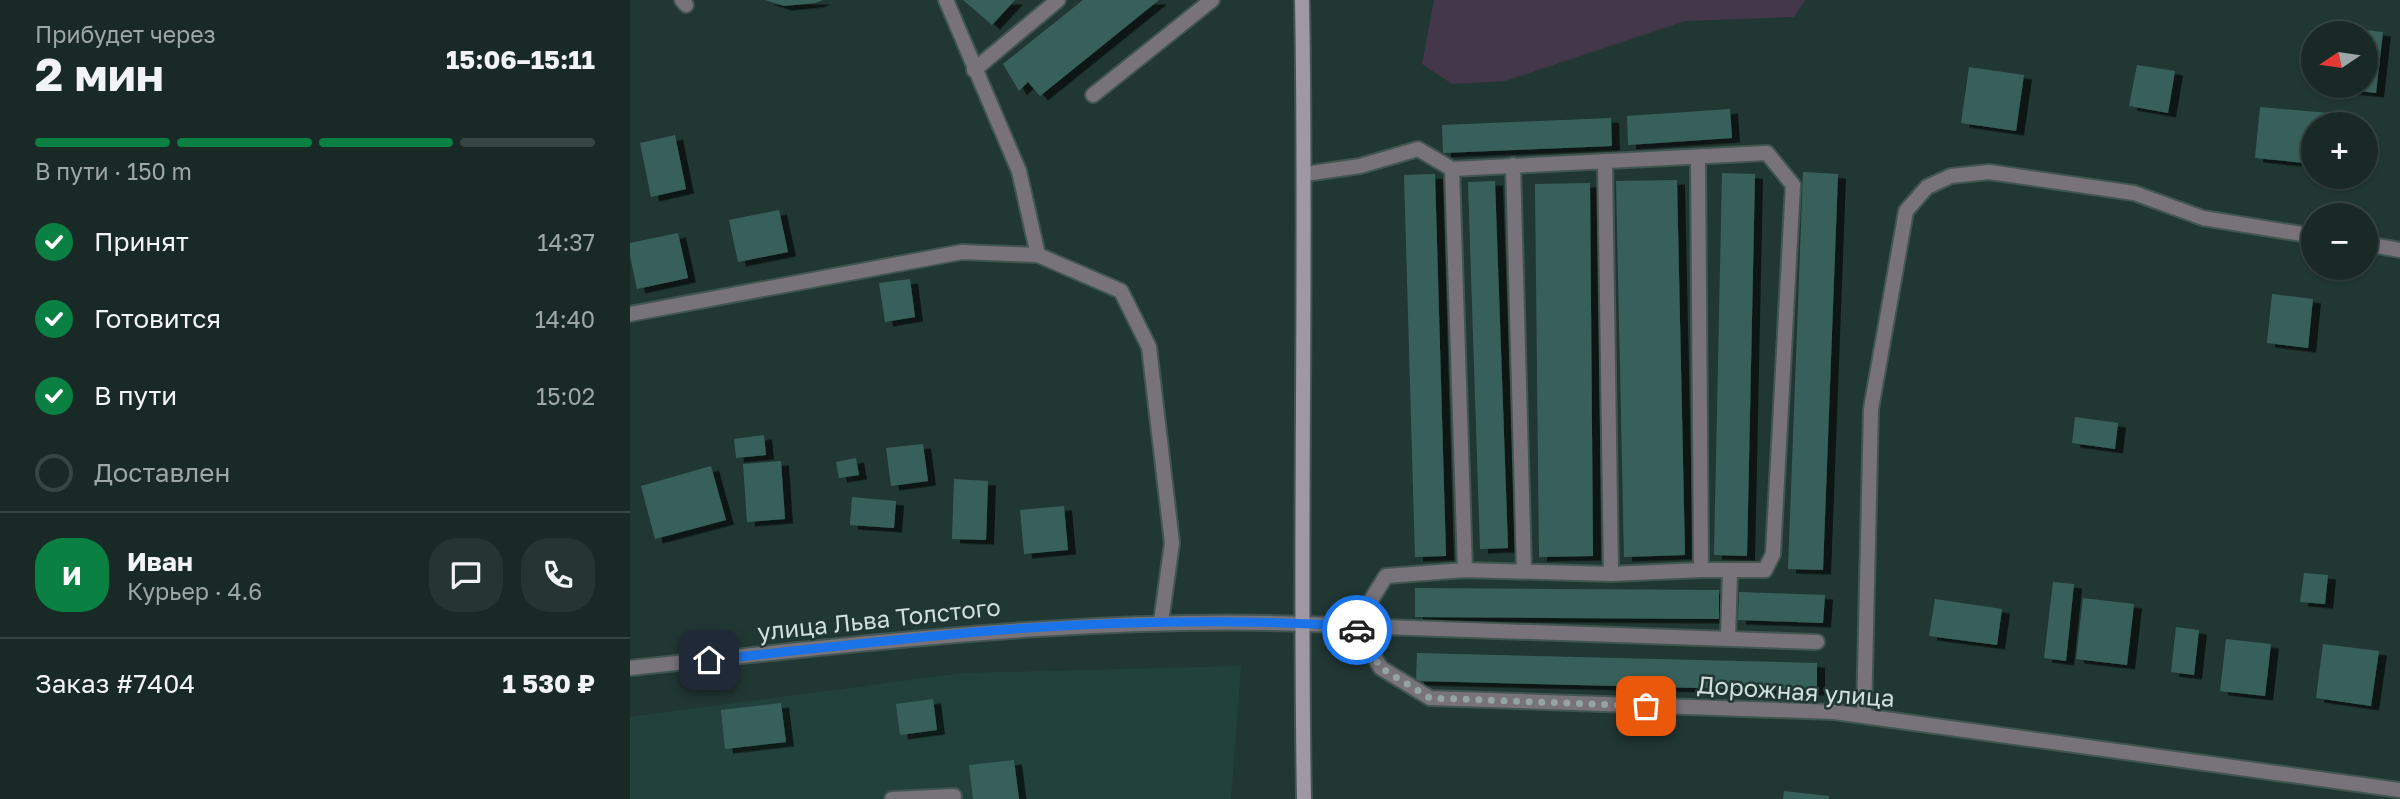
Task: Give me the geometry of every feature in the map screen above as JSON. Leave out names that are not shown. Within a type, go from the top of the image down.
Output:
[{"type":"street","points":[[946,0],[1019,171],[1038,256]]},
{"type":"street","points":[[974,70],[1058,0]]},
{"type":"street","points":[[1093,95],[1212,0]]},
{"type":"street","points":[[1302,0],[1305,174],[1301,623],[1304,799]]},
{"type":"street","points":[[1305,174],[1360,166],[1418,149],[1452,169],[1767,153],[1793,185],[1773,554],[1765,570],[1611,574],[1465,570],[1386,576],[1355,626]]},
{"type":"street","points":[[1698,157],[1701,570]]},
{"type":"street","points":[[1605,161],[1611,574]]},
{"type":"street","points":[[1513,164],[1524,570]]},
{"type":"street","points":[[1452,169],[1465,570]]},
{"type":"street","points":[[1864,716],[1871,409],[1906,211],[1927,187],[1951,176],[1989,172],[2134,193],[2203,218],[2301,234]]},
{"type":"street","points":[[2378,246],[2400,250]]},
{"type":"street","points":[[630,314],[962,252],[1038,256],[1121,291],[1149,347],[1172,543],[1161,622]]},
{"type":"street","points":[[1728,639],[1730,570]]},
{"type":"street","name":"улица Льва Толстого","points":[[630,668],[1000,630],[1161,622],[1301,623]]},
{"type":"street","points":[[1301,623],[1817,642]]},
{"type":"street","name":"Дорожная улица","points":[[1355,626],[1381,668],[1430,698],[1834,712],[2400,790]]},
{"type":"street","points":[[892,799],[954,796]]},
{"type":"shaded area","points":[[1434,0],[1805,0],[1794,17],[1685,21],[1505,81],[1452,84],[1422,64]]},
{"type":"shaded area","points":[[1241,666],[1231,799],[630,799],[630,717],[963,673]]},
{"type":"building","points":[[765,0],[823,0],[784,6]]},
{"type":"building","points":[[963,0],[1015,0],[992,25]]},
{"type":"building","points":[[1083,0],[1159,0],[1040,96],[1028,82],[1019,91],[1003,64]]},
{"type":"building","points":[[2378,31],[2383,32],[2378,76]]},
{"type":"building","points":[[2137,65],[2175,71],[2168,113],[2129,106]]},
{"type":"building","points":[[1969,67],[2024,75],[2016,131],[1961,123]]},
{"type":"building","points":[[2260,107],[2317,112],[2301,112],[2301,163],[2255,158]]},
{"type":"building","points":[[1730,109],[1732,138],[1628,145],[1627,116]]},
{"type":"building","points":[[1611,118],[1612,146],[1443,153],[1442,125]]},
{"type":"building","points":[[675,135],[686,189],[651,197],[640,143]]},
{"type":"building","points":[[1803,172],[1838,174],[1823,570],[1788,569]]},
{"type":"building","points":[[1722,173],[1755,174],[1747,556],[1714,555]]},
{"type":"building","points":[[1435,174],[1446,556],[1415,557],[1404,175]]},
{"type":"building","points":[[1677,180],[1685,555],[1624,557],[1616,181]]},
{"type":"building","points":[[1495,181],[1508,548],[1480,549],[1468,182]]},
{"type":"building","points":[[1590,183],[1593,556],[1539,557],[1535,184]]},
{"type":"building","points":[[779,210],[788,252],[738,262],[729,220]]},
{"type":"building","points":[[678,233],[688,278],[637,289],[630,243]]},
{"type":"building","points":[[910,279],[915,317],[885,322],[879,283]]},
{"type":"building","points":[[2272,294],[2313,299],[2308,348],[2267,343]]},
{"type":"building","points":[[2075,417],[2118,423],[2115,449],[2072,443]]},
{"type":"building","points":[[764,435],[766,455],[736,458],[734,439]]},
{"type":"building","points":[[923,444],[928,481],[891,486],[886,448]]},
{"type":"building","points":[[856,458],[859,475],[839,478],[836,462]]},
{"type":"building","points":[[781,461],[785,519],[747,522],[743,464]]},
{"type":"building","points":[[711,466],[726,520],[655,539],[641,486]]},
{"type":"building","points":[[954,479],[988,481],[986,540],[952,539]]},
{"type":"building","points":[[852,497],[896,501],[894,528],[850,525]]},
{"type":"building","points":[[1064,506],[1068,550],[1024,554],[1020,510]]},
{"type":"building","points":[[2304,573],[2328,575],[2325,604],[2300,602]]},
{"type":"building","points":[[2053,582],[2074,584],[2066,661],[2044,658]]},
{"type":"building","points":[[1415,588],[1719,590],[1719,619],[1415,617]]},
{"type":"building","points":[[1739,592],[1825,595],[1823,623],[1738,620]]},
{"type":"building","points":[[2083,598],[2134,604],[2127,665],[2076,659]]},
{"type":"building","points":[[1935,599],[2002,609],[1997,645],[1929,636]]},
{"type":"building","points":[[2176,627],[2199,630],[2194,675],[2171,672]]},
{"type":"building","points":[[2226,639],[2271,644],[2265,696],[2220,691]]},
{"type":"building","points":[[2323,644],[2379,651],[2371,706],[2316,698]]},
{"type":"building","points":[[1417,653],[1817,663],[1817,691],[1416,681]]},
{"type":"building","points":[[933,699],[937,730],[900,735],[896,704]]},
{"type":"building","points":[[781,703],[786,742],[725,749],[721,710]]},
{"type":"building","points":[[1014,760],[1019,799],[973,799],[969,765]]},
{"type":"building","points":[[1784,791],[1829,796],[1829,799],[1783,799]]},
{"type":"way so far","points":[[1357,630],[1381,668],[1430,698],[1646,706]]},
{"type":"route","points":[[709,660],[1000,630],[1161,622],[1301,623],[1355,626],[1357,630]]}]
